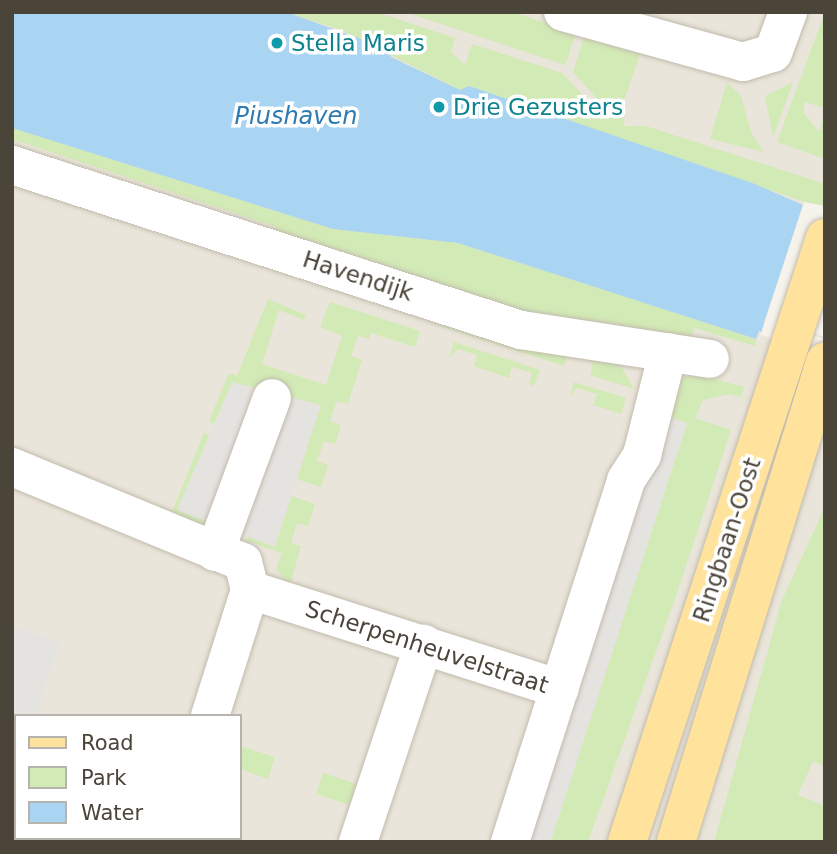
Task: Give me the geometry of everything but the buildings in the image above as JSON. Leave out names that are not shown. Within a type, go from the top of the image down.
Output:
[{"type":"main road","name":"Ringbaan-Oost","points":[[676,842],[777,449],[825,238]]},
{"type":"main road","name":"Ringbaan-Oost","points":[[627,842],[777,449],[825,362]]},
{"type":"street","points":[[563,12],[704,55],[743,62],[773,53],[788,12]]},
{"type":"street","name":"Havendijk","points":[[12,165],[521,330],[710,359]]},
{"type":"street","name":"Scherpenheuvelstraat","points":[[250,590],[560,690],[626,480],[642,455],[668,352]]},
{"type":"street","points":[[215,552],[272,398]]},
{"type":"street","points":[[12,467],[243,562],[250,590],[211,714]]},
{"type":"street","points":[[358,842],[424,644]]},
{"type":"street","points":[[510,842],[560,690]]},
{"type":"shaded area","points":[[12,12],[825,12],[825,842],[12,842]]},
{"type":"shaded area","points":[[232,382],[321,405],[275,547],[177,510]]},
{"type":"shaded area","points":[[662,415],[687,423],[551,842],[523,842]]},
{"type":"shaded area","points":[[12,626],[60,642],[37,714],[14,714],[12,790]]},
{"type":"green space","points":[[286,12],[376,12],[455,38],[451,52],[465,65],[472,44],[562,73],[596,110],[625,119],[624,126],[646,126],[825,184],[825,209],[469,86],[460,90],[341,30]]},
{"type":"green space","points":[[405,12],[512,12],[576,33],[565,65]]},
{"type":"green space","points":[[825,12],[825,108],[805,102],[803,112],[819,132],[825,113],[825,159],[777,142]]},
{"type":"green space","points":[[584,36],[640,54],[621,109],[601,103],[573,72]]},
{"type":"green space","points":[[727,82],[741,96],[751,132],[764,152],[710,139]]},
{"type":"green space","points":[[793,82],[773,138],[765,96]]},
{"type":"green space","points":[[12,128],[333,229],[458,243],[756,339],[755,346],[694,328],[689,347],[594,335],[272,240],[276,227],[12,139]]},
{"type":"green space","points":[[268,299],[306,315],[304,320],[279,310],[262,364],[326,385],[342,336],[320,327],[330,302],[420,331],[415,347],[371,333],[369,339],[358,336],[351,356],[362,360],[348,404],[337,401],[330,421],[341,425],[335,444],[324,441],[317,461],[328,465],[321,487],[272,471],[209,421],[229,373],[237,376]]},
{"type":"green space","points":[[437,316],[568,353],[564,366],[434,324]]},
{"type":"green space","points":[[454,342],[540,370],[534,386],[529,384],[532,373],[512,367],[509,378],[474,366],[477,355],[458,349],[449,358]]},
{"type":"green space","points":[[584,356],[619,363],[634,389],[590,375],[593,365]]},
{"type":"green space","points":[[693,373],[744,387],[741,397],[825,424],[730,394],[703,400],[695,418],[731,430],[679,587],[588,842],[550,842],[687,424],[669,417],[681,379]]},
{"type":"green space","points":[[574,382],[626,398],[621,414],[593,405],[597,394],[577,388],[569,398]]},
{"type":"green space","points":[[204,433],[236,446],[202,530],[170,517]]},
{"type":"green space","points":[[265,487],[315,504],[308,526],[297,523],[291,543],[301,546],[290,585],[276,569],[282,553],[246,541]]},
{"type":"green space","points":[[825,507],[825,766],[813,761],[798,795],[825,806],[825,842],[714,842],[782,600]]},
{"type":"green space","points":[[242,747],[275,757],[268,779],[242,770]]},
{"type":"green space","points":[[323,773],[356,784],[349,805],[316,794]]},
{"type":"water","name":"Piushaven","points":[[12,12],[286,12],[389,49],[391,57],[460,90],[469,86],[755,184],[803,205],[764,323],[778,338],[759,331],[756,339],[458,243],[333,229],[12,128]]},
{"type":"pier","points":[[804,202],[825,206],[825,228],[801,221],[825,229],[825,337],[768,321],[825,339],[825,356],[761,335],[758,342]]},
{"type":"place","name":"Stella Maris","points":[[277,43]]},
{"type":"place","name":"Drie Gezusters","points":[[439,107]]}]
